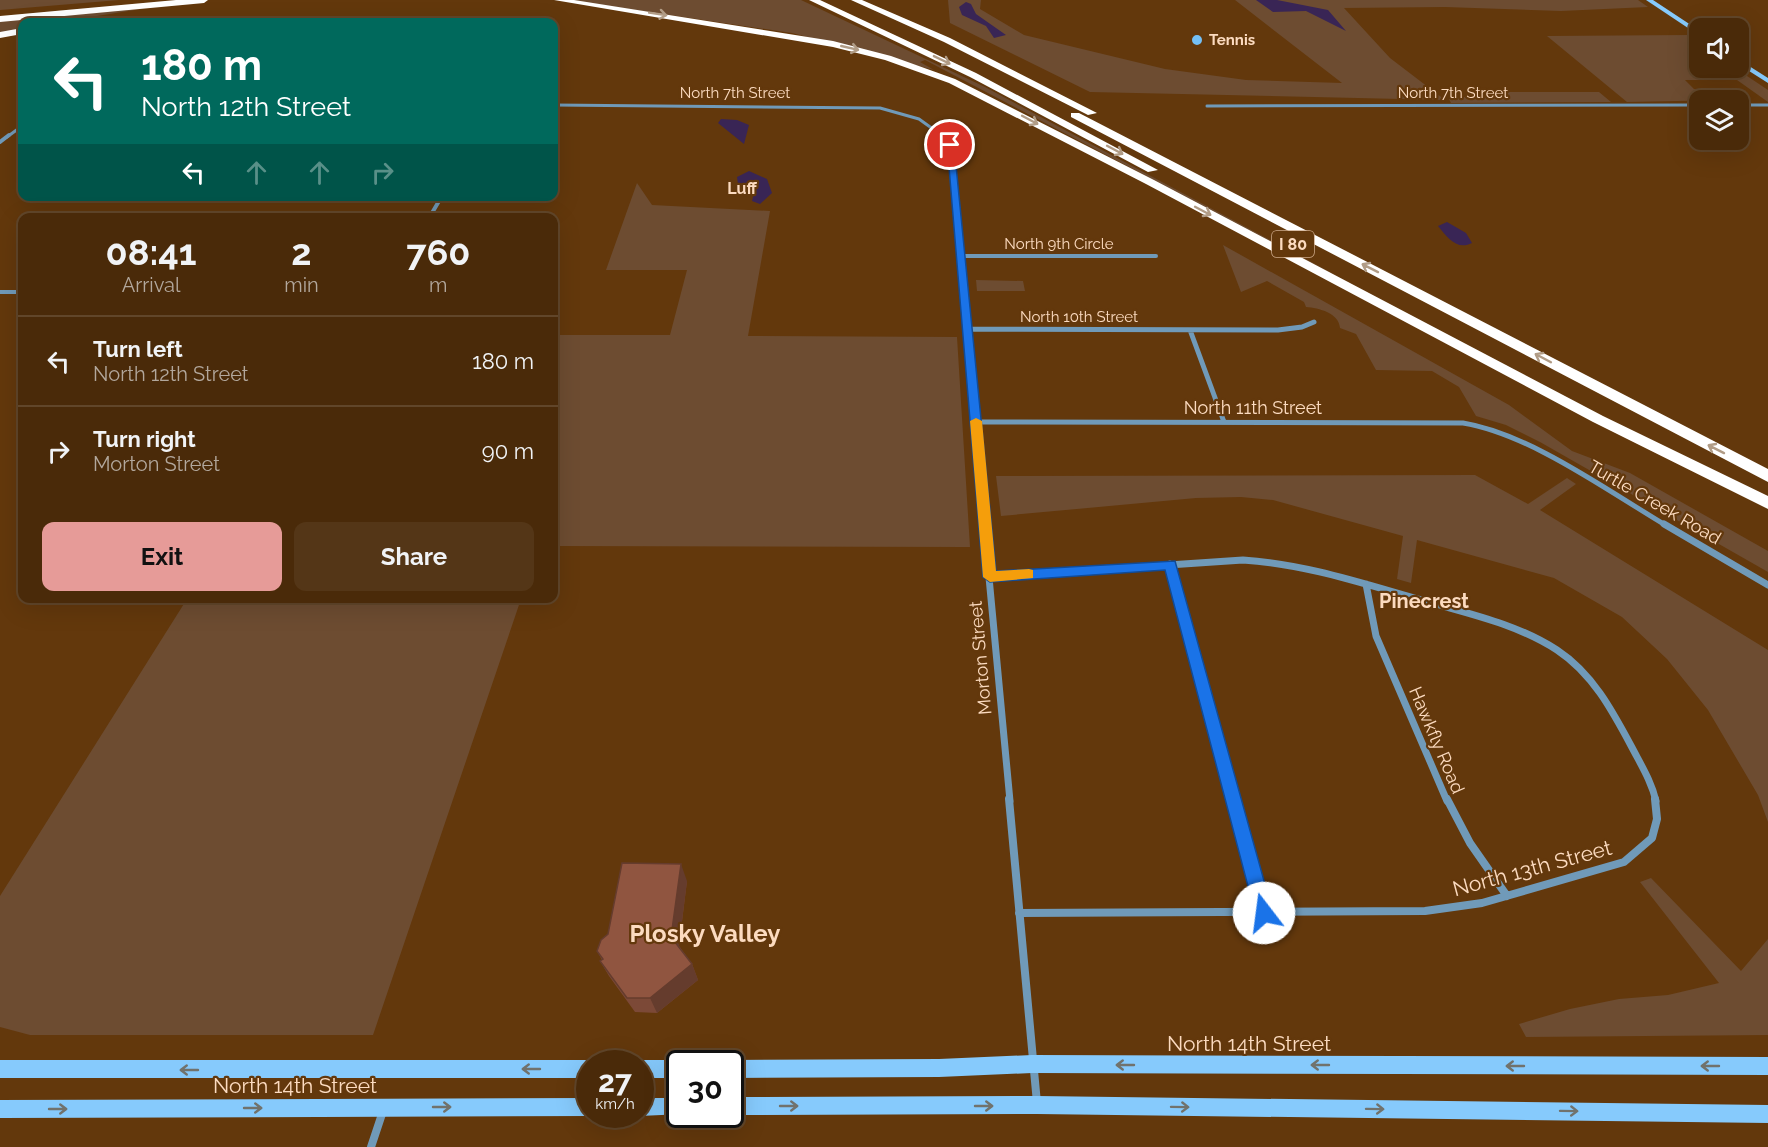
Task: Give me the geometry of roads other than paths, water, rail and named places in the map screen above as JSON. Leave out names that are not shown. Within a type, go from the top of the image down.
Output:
[{"type":"highway","points":[[0,12],[142,0]]},
{"type":"highway","points":[[0,19],[204,0]]},
{"type":"highway","points":[[91,18],[210,0]]},
{"type":"highway","points":[[558,0],[833,44],[888,58],[952,81],[1140,177],[1598,418],[1768,503]]},
{"type":"highway","name":"I 80","points":[[813,0],[911,44],[1027,103],[1768,497]]},
{"type":"highway","name":"I 80","points":[[837,0],[1010,81],[1768,476]]},
{"type":"highway","points":[[855,0],[898,18],[1088,111],[1325,245]]},
{"type":"highway","points":[[879,0],[898,18]]},
{"type":"highway","points":[[0,35],[18,32]]},
{"type":"main road","points":[[1649,0],[1689,27]]},
{"type":"main road","points":[[1749,68],[1768,81]]},
{"type":"main road","name":"North 14th Street","points":[[744,1069],[939,1068],[1032,1064],[1768,1066]]},
{"type":"main road","name":"North 14th Street","points":[[0,1069],[576,1069]]},
{"type":"main road","points":[[744,1106],[1037,1106],[1768,1114]]},
{"type":"main road","name":"North 14th Street","points":[[0,1109],[576,1107]]},
{"type":"street","name":"North 7th Street","points":[[558,105],[863,106],[887,109],[915,117]]},
{"type":"street","name":"North 7th Street","points":[[1207,106],[1689,105]]},
{"type":"street","points":[[1749,105],[1768,105]]},
{"type":"street","name":"Morton Street","points":[[915,117],[938,129],[950,145],[1037,1106]]},
{"type":"street","points":[[0,142],[18,129]]},
{"type":"street","name":"North 9th Circle","points":[[961,256],[1156,256]]},
{"type":"street","points":[[0,292],[18,292]]},
{"type":"street","name":"North 10th Street","points":[[968,329],[1290,329],[1314,322]]},
{"type":"street","points":[[1190,330],[1224,422]]},
{"type":"street","name":"North 11th Street","points":[[976,422],[1453,422],[1491,429],[1527,444]]},
{"type":"street","name":"Turtle Creek Road","points":[[1527,444],[1768,585]]},
{"type":"street","points":[[990,577],[1170,564],[1270,561],[1316,569],[1366,584]]},
{"type":"street","points":[[1170,564],[1264,913]]},
{"type":"street","name":"North 13th Street","points":[[1019,913],[1425,912],[1459,908],[1508,896],[1624,862],[1637,854],[1650,841],[1655,835],[1658,819],[1657,801],[1651,783],[1596,688],[1562,653],[1515,628],[1366,584]]},
{"type":"street","name":"Hawkfly Road","points":[[1366,584],[1376,636],[1451,809],[1470,843],[1508,896]]},
{"type":"street","points":[[370,1147],[384,1108]]},
{"type":"place","name":"Tennis","points":[[1197,40]]},
{"type":"district","name":"Luff","points":[[742,188]]},
{"type":"district","name":"Pinecrest","points":[[1424,601]]},
{"type":"district","name":"Plosky Valley","points":[[705,933]]}]
